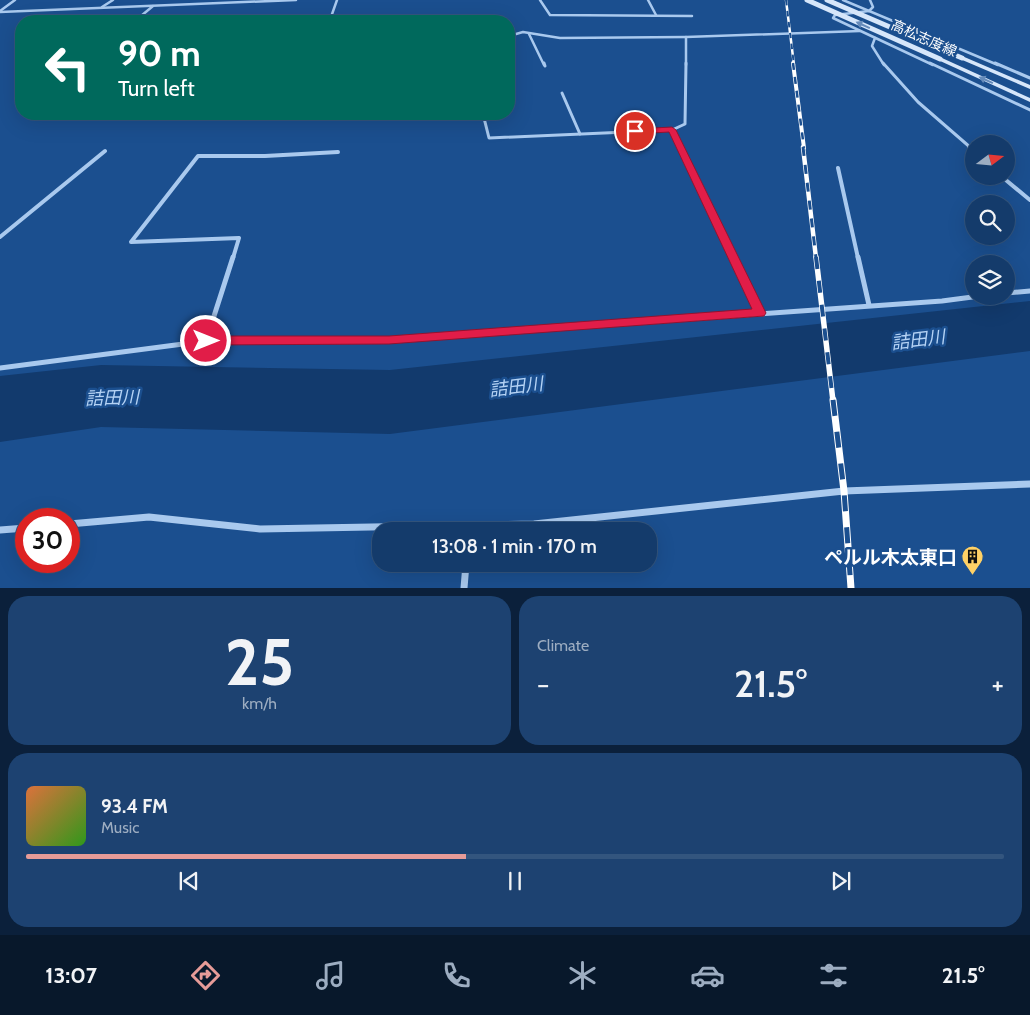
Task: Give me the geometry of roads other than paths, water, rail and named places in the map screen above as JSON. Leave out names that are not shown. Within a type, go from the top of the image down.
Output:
[{"type":"main road","name":"高松志度線","points":[[807,0],[1030,100]]},
{"type":"main road","name":"高松志度線","points":[[827,0],[1030,87]]},
{"type":"street","points":[[0,11],[15,0]]},
{"type":"street","points":[[101,7],[113,0]]},
{"type":"street","points":[[0,11],[296,0]]},
{"type":"street","points":[[333,15],[337,0]]},
{"type":"street","points":[[540,0],[550,15],[692,16]]},
{"type":"street","points":[[648,0],[656,15]]},
{"type":"street","points":[[843,0],[1030,78]]},
{"type":"street","points":[[870,0],[873,7],[869,11],[835,16],[833,18],[1030,110]]},
{"type":"street","points":[[142,15],[153,5]]},
{"type":"street","points":[[515,34],[523,32],[560,38],[686,37],[860,31]]},
{"type":"street","points":[[529,34],[545,66]]},
{"type":"street","points":[[484,120],[489,138],[672,130],[684,124],[686,37]]},
{"type":"street","points":[[875,38],[872,46],[878,58],[914,97],[965,143]]},
{"type":"street","points":[[562,94],[580,134]]},
{"type":"street","points":[[672,130],[760,313]]},
{"type":"street","points":[[0,237],[105,151]]},
{"type":"street","points":[[206,341],[238,238],[130,242],[198,156],[265,156],[338,152]]},
{"type":"street","points":[[838,168],[869,304]]},
{"type":"street","points":[[1012,185],[1030,200]]},
{"type":"street","points":[[1015,292],[1030,291]]},
{"type":"street","points":[[0,368],[206,341],[389,340],[965,298]]},
{"type":"street","points":[[553,522],[844,492],[1030,484]]},
{"type":"street","points":[[80,523],[148,517],[260,529],[372,528]]},
{"type":"street","points":[[0,530],[15,529]]},
{"type":"street","points":[[464,588],[465,572]]},
{"type":"waterway","name":"詰田川","points":[[0,409],[101,396],[390,402],[1030,326]]},
{"type":"railway","points":[[786,0],[794,65]]},
{"type":"railway","points":[[793,63],[804,148]]},
{"type":"railway","points":[[803,147],[816,258]]},
{"type":"railway","points":[[816,257],[833,401]]},
{"type":"railway","points":[[833,400],[844,491],[851,588]]},
{"type":"place","name":"ペルル木太東口","points":[[973,576]]}]
